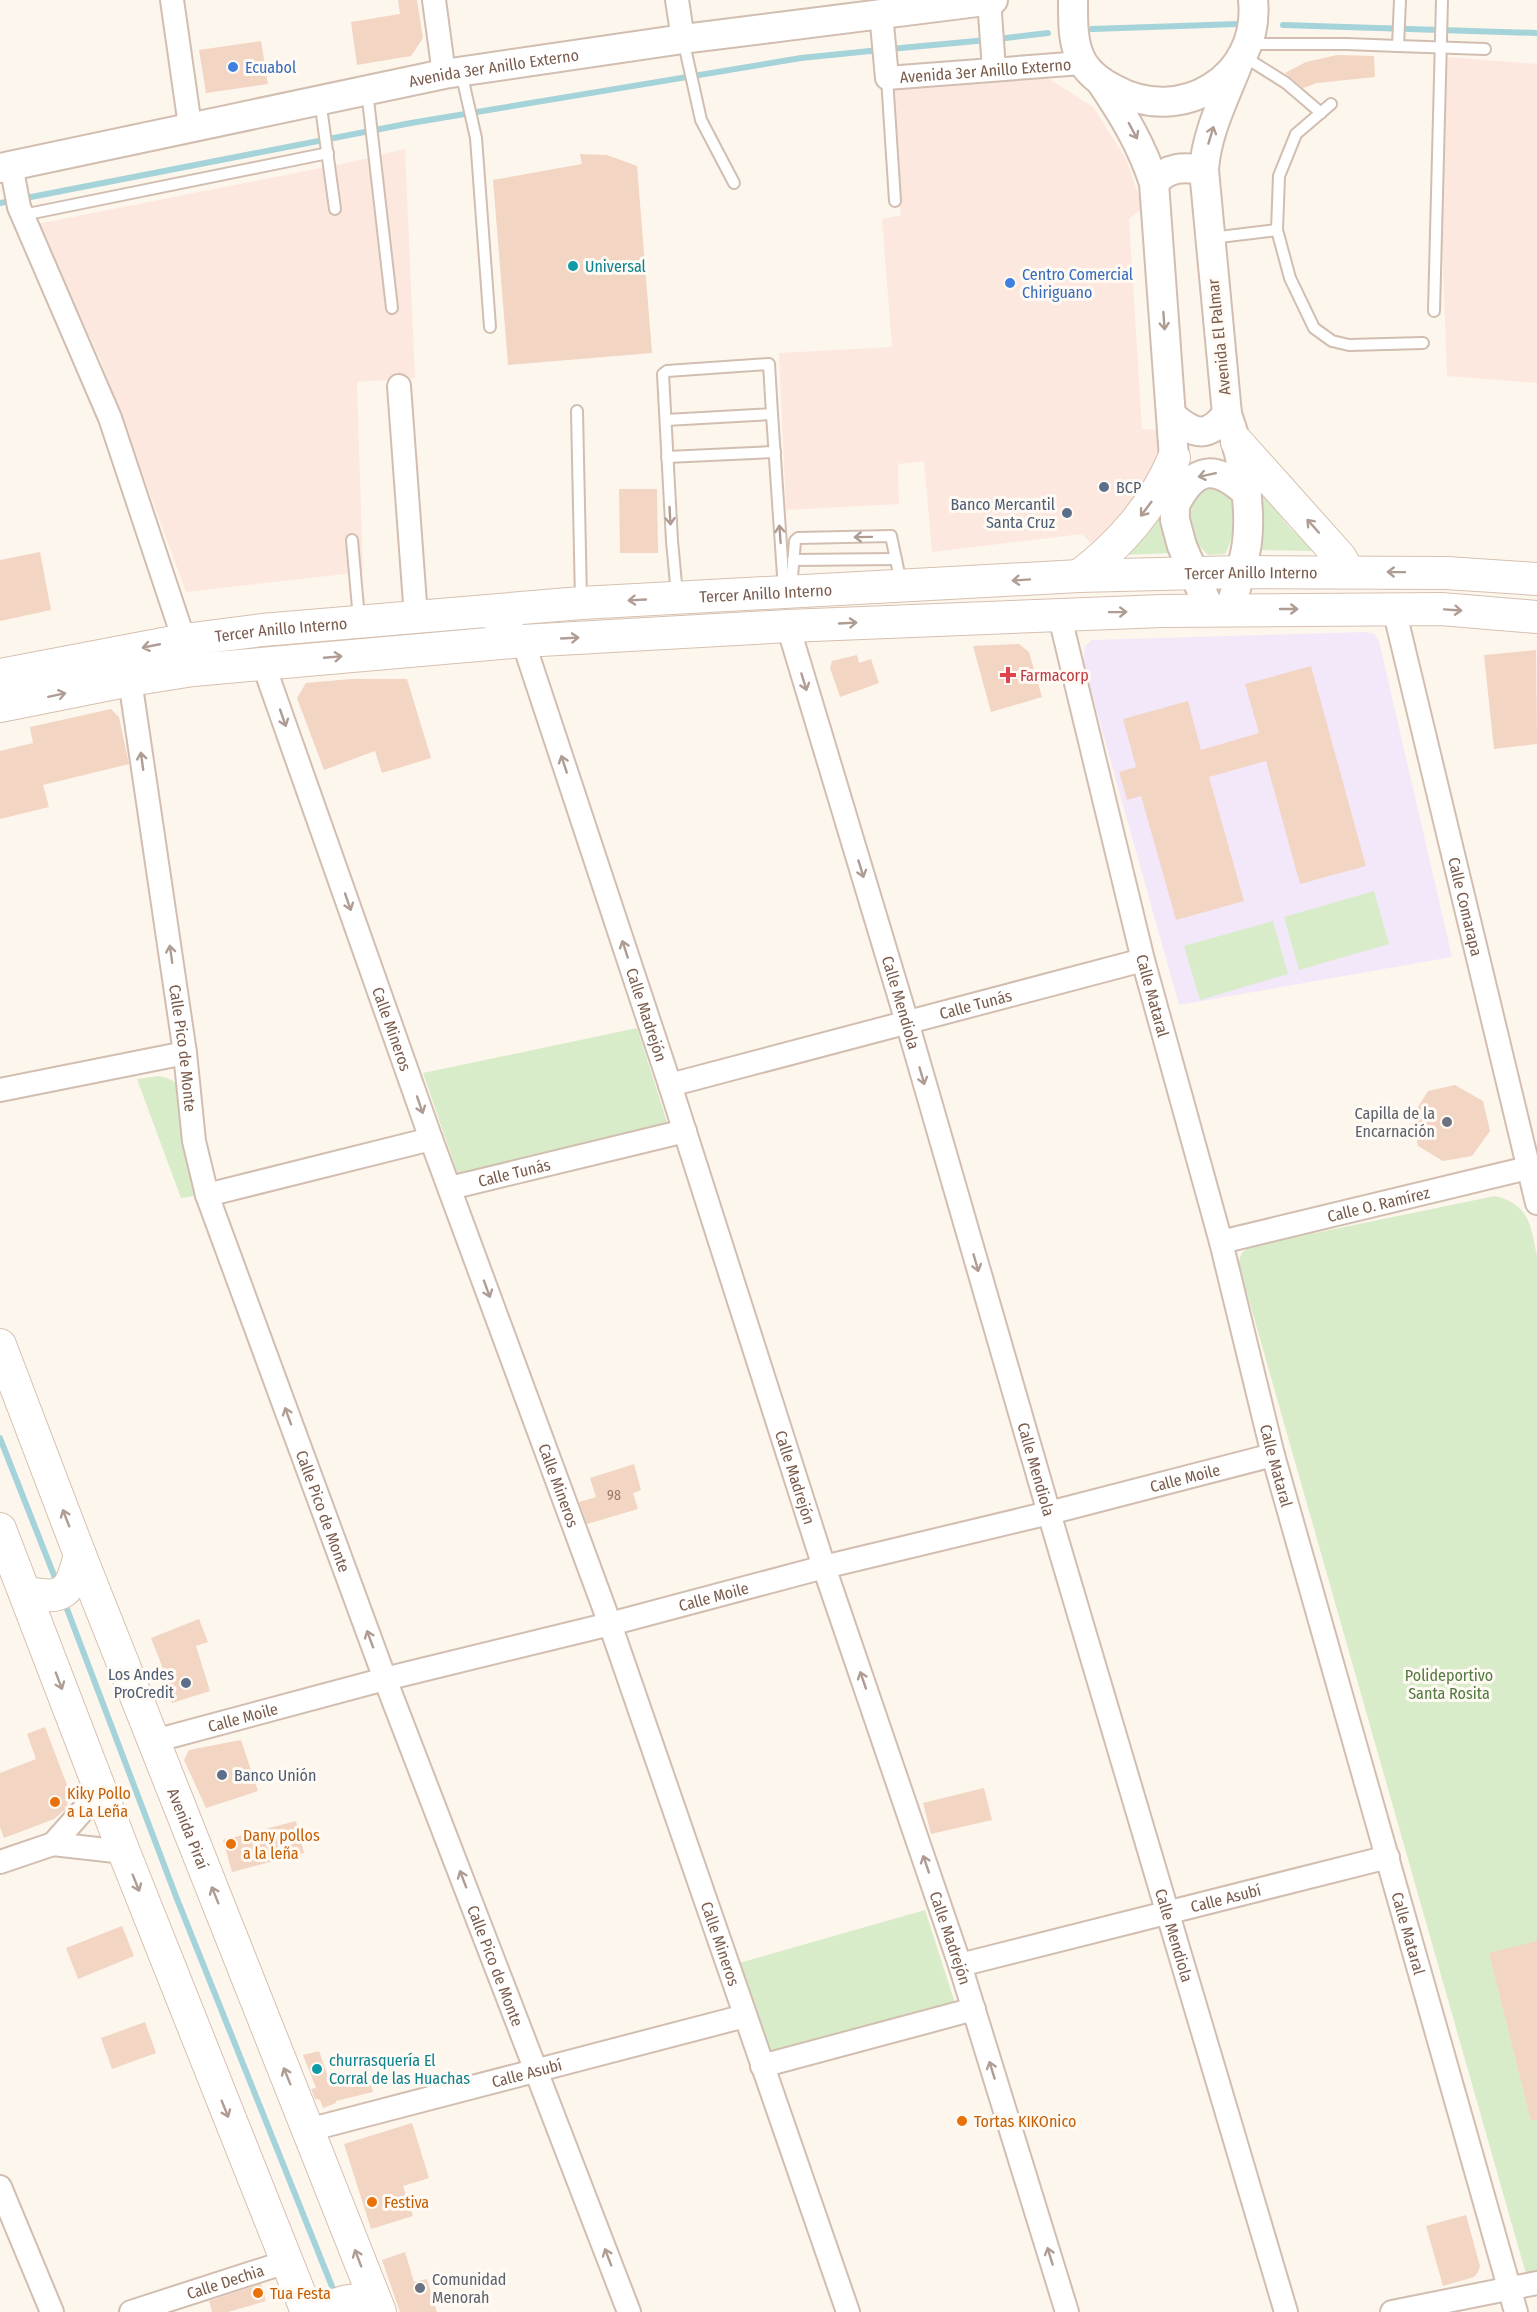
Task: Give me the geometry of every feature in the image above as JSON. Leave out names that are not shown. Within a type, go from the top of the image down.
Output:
[{"type":"main road","points":[[1232,428],[1350,572]]},
{"type":"main road","points":[[1079,576],[1097,563],[1147,509],[1162,486],[1174,458]]},
{"type":"main road","name":"Tercer Anillo Interno","points":[[0,675],[184,640],[262,630],[581,603],[787,592],[899,573],[1079,576],[1350,572],[1496,575],[1537,579]]},
{"type":"main road","points":[[1394,609],[1403,601],[1424,591],[1443,589],[1496,575]]},
{"type":"main road","name":"Tercer Anillo Interno","points":[[0,706],[193,670],[524,641],[1059,613],[1442,609],[1537,617]]},
{"type":"main road","points":[[193,670],[246,655],[262,648],[265,643],[262,630]]},
{"type":"main road","name":"Avenida Piraí","points":[[0,1345],[94,1605],[154,1741],[380,2311]]},
{"type":"main road","points":[[0,1529],[39,1611],[124,1852],[286,2262],[324,2308],[360,2299],[371,2303],[380,2311]]},
{"type":"main road","points":[[39,1611],[54,1596],[65,1591],[73,1581],[78,1562]]},
{"type":"main road","points":[[39,1611],[54,1610],[63,1603],[75,1600],[94,1605]]},
{"type":"street","points":[[172,0],[190,126]]},
{"type":"street","points":[[434,0],[457,80]]},
{"type":"street","points":[[677,0],[685,49]]},
{"type":"street","points":[[1073,0],[1075,40],[1092,72],[1130,126],[1145,154],[1154,183],[1172,415],[1175,520],[1193,573],[1220,610]]},
{"type":"street","name":"Avenida El Palmar","points":[[1220,610],[1240,572],[1248,524],[1247,492],[1232,428],[1209,238],[1204,170],[1205,156],[1213,128],[1252,31],[1253,0]]},
{"type":"street","name":"Avenida 3er Anillo Externo","points":[[8,170],[190,126],[322,110],[457,80],[882,20],[923,4],[991,7]]},
{"type":"street","points":[[991,7],[994,69]]},
{"type":"street","points":[[882,20],[887,69]]},
{"type":"street","points":[[1092,72],[1127,96],[1156,101],[1187,99],[1215,87],[1243,55]]},
{"type":"street","name":"Avenida 3er Anillo Externo","points":[[887,69],[1092,72]]},
{"type":"street","points":[[1154,183],[1161,175],[1172,169],[1185,167],[1204,170]]},
{"type":"street","points":[[8,170],[21,211],[110,418],[184,640]]},
{"type":"street","points":[[399,386],[416,617]]},
{"type":"street","points":[[1172,415],[1183,425],[1195,431],[1208,432],[1216,427],[1232,428]]},
{"type":"street","points":[[1175,505],[1190,483],[1199,476],[1211,472],[1221,473],[1247,492]]},
{"type":"street","points":[[466,613],[499,620],[513,629],[524,641],[532,624],[546,613],[581,603]]},
{"type":"street","name":"Calle Comarapa","points":[[1394,609],[1533,1168],[1537,1203]]},
{"type":"street","name":"Calle Mataral","points":[[1059,613],[1143,960],[1221,1242],[1273,1455],[1516,2312]]},
{"type":"street","name":"Calle Mendiola","points":[[788,626],[907,1022],[1049,1513],[1286,2312]]},
{"type":"street","name":"Calle Madrejón","points":[[524,641],[685,1131],[824,1567],[960,1965],[1067,2312]]},
{"type":"street","name":"Calle Mineros","points":[[263,663],[431,1138],[610,1624],[848,2312]]},
{"type":"street","name":"Calle Pico de Monte","points":[[130,680],[185,1053],[194,1141],[207,1195],[385,1679],[629,2312]]},
{"type":"street","name":"Calle Tunás","points":[[670,1085],[1143,960]]},
{"type":"street","points":[[0,1090],[185,1053]]},
{"type":"street","name":"Calle Tunás","points":[[450,1188],[685,1131]]},
{"type":"street","points":[[207,1195],[431,1138]]},
{"type":"street","name":"Calle O. Ramírez","points":[[1221,1242],[1533,1168]]},
{"type":"street","name":"Calle Moile","points":[[154,1741],[385,1679],[1273,1455]]},
{"type":"street","points":[[53,1844],[101,1790]]},
{"type":"street","points":[[0,1862],[53,1844],[124,1852]]},
{"type":"street","name":"Calle Asubí","points":[[960,1965],[1388,1857]]},
{"type":"street","points":[[762,2066],[974,2009]]},
{"type":"street","name":"Calle Asubí","points":[[308,2130],[745,2016]]},
{"type":"street","points":[[0,2187],[52,2312]]},
{"type":"street","name":"Calle Dechia","points":[[131,2312],[286,2262]]},
{"type":"street","points":[[1392,2312],[1537,2283]]},
{"type":"lane","points":[[1434,310],[1442,2]]},
{"type":"lane","points":[[1398,41],[1399,5]]},
{"type":"lane","points":[[1243,55],[1398,41],[1440,43],[1485,50]]},
{"type":"lane","points":[[685,49],[701,120],[734,183]]},
{"type":"lane","points":[[1243,55],[1286,83],[1321,112]]},
{"type":"lane","points":[[887,69],[895,201]]},
{"type":"lane","points":[[457,80],[476,138],[490,327]]},
{"type":"lane","points":[[368,101],[392,308]]},
{"type":"lane","points":[[1331,104],[1296,134],[1279,176],[1276,230],[1290,278],[1314,328],[1332,341],[1349,345],[1423,344]]},
{"type":"lane","points":[[322,110],[335,209]]},
{"type":"lane","points":[[21,211],[328,150]]},
{"type":"lane","points":[[1209,238],[1276,230]]},
{"type":"lane","points":[[677,598],[666,457],[664,371],[767,363],[770,366],[787,592]]},
{"type":"lane","points":[[578,411],[581,603]]},
{"type":"lane","points":[[666,420],[772,414]]},
{"type":"lane","points":[[666,457],[775,452]]},
{"type":"lane","points":[[787,592],[795,538],[888,536],[892,538],[899,573],[793,560]]},
{"type":"lane","points":[[352,540],[359,622]]},
{"type":"shaded area","points":[[1435,56],[1537,64],[1537,383],[1447,376]]},
{"type":"shaded area","name":"Centro Comercial Chiriguano","points":[[1046,77],[1093,107],[1126,159],[1143,208],[1129,219],[1142,429],[1162,430],[1161,463],[1135,509],[1095,548],[1082,534],[932,552],[924,461],[898,464],[899,504],[786,510],[779,353],[892,347],[882,219],[901,215],[889,86]]},
{"type":"shaded area","points":[[405,149],[415,378],[357,382],[363,572],[186,592],[101,361],[37,224],[351,162]]},
{"type":"shaded area","points":[[1366,632],[1374,634],[1379,641],[1452,957],[1179,1005],[1083,662],[1085,646],[1092,640]]},
{"type":"green space","points":[[1206,488],[1218,490],[1232,503],[1234,523],[1225,554],[1208,555],[1194,539],[1191,530],[1189,522],[1193,504]]},
{"type":"green space","points":[[1260,491],[1289,527],[1315,551],[1261,550],[1263,508]]},
{"type":"green space","points":[[1160,515],[1163,534],[1171,553],[1124,555]]},
{"type":"green space","points":[[1374,891],[1389,944],[1299,970],[1284,917]]},
{"type":"green space","points":[[1273,921],[1288,974],[1200,1000],[1184,946]]},
{"type":"green space","points":[[637,1028],[669,1128],[459,1178],[423,1073]]},
{"type":"green space","points":[[159,1076],[174,1082],[183,1095],[195,1196],[181,1198],[137,1079]]},
{"type":"green space","name":"Polideportivo Santa Rosita","points":[[1495,1196],[1507,1200],[1522,1211],[1530,1225],[1537,1256],[1537,2271],[1526,2274],[1239,1265],[1243,1252],[1256,1245]]},
{"type":"green space","points":[[925,1910],[956,2006],[769,2055],[739,1963]]},
{"type":"building","points":[[398,0],[417,0],[423,38],[411,56],[357,65],[351,22],[400,14]]},
{"type":"building","name":"Ecuabol","points":[[261,41],[268,84],[206,93],[199,50]]},
{"type":"building","points":[[1337,55],[1374,56],[1375,77],[1317,83],[1303,88],[1285,73],[1306,62]]},
{"type":"building","name":"Universal","points":[[580,154],[607,155],[637,166],[652,353],[508,365],[493,180],[582,164]]},
{"type":"building","points":[[619,489],[657,489],[658,553],[620,553]]},
{"type":"building","points":[[40,552],[51,610],[0,621],[0,560]]},
{"type":"building","name":"Farmacorp","points":[[1019,644],[1029,652],[1042,697],[991,712],[973,646]]},
{"type":"building","points":[[1536,650],[1537,744],[1494,749],[1484,655]]},
{"type":"building","points":[[857,655],[859,663],[871,659],[879,683],[840,697],[830,668],[832,661]]},
{"type":"building","points":[[1311,666],[1366,866],[1300,884],[1266,761],[1209,777],[1244,901],[1176,920],[1141,796],[1127,800],[1119,772],[1136,767],[1123,719],[1188,701],[1201,750],[1259,733],[1245,684]]},
{"type":"building","points":[[351,679],[407,679],[431,758],[382,773],[375,751],[324,770],[297,698],[306,683]]},
{"type":"building","points":[[111,709],[119,717],[129,764],[43,785],[49,807],[0,819],[0,751],[33,743],[30,727]]},
{"type":"building","points":[[1455,1085],[1483,1101],[1490,1131],[1472,1156],[1443,1161],[1418,1146],[1413,1115],[1428,1091]]},
{"type":"building","points":[[634,1464],[641,1490],[633,1493],[638,1509],[587,1524],[579,1502],[596,1497],[590,1478]]},
{"type":"building","points":[[199,1619],[208,1642],[196,1646],[210,1691],[172,1703],[163,1675],[165,1674],[151,1638]]},
{"type":"building","points":[[45,1727],[69,1790],[67,1808],[54,1819],[4,1838],[0,1827],[0,1773],[36,1759],[27,1734]]},
{"type":"building","name":"Banco Unión","points":[[241,1740],[258,1791],[206,1808],[184,1760],[189,1750]]},
{"type":"building","points":[[984,1788],[992,1820],[931,1834],[923,1803]]},
{"type":"building","points":[[296,1821],[304,1853],[232,1872],[223,1840]]},
{"type":"building","points":[[122,1926],[134,1956],[78,1979],[66,1948]]},
{"type":"building","points":[[1537,1941],[1537,2120],[1531,2121],[1489,1953]]},
{"type":"building","points":[[145,2022],[156,2053],[112,2069],[101,2038]]},
{"type":"building","name":"churrasquería El Corral de las Huachas","points":[[319,2051],[331,2086],[370,2081],[373,2092],[336,2101],[323,2108],[320,2100],[315,2099],[311,2089],[316,2088],[303,2055]]},
{"type":"building","points":[[412,2123],[429,2178],[403,2186],[413,2216],[371,2229],[344,2144]]},
{"type":"building","points":[[1466,2215],[1480,2266],[1474,2277],[1443,2286],[1426,2226]]},
{"type":"building","points":[[405,2252],[414,2282],[427,2279],[437,2312],[400,2312],[382,2260]]},
{"type":"building","points":[[261,2284],[266,2301],[228,2312],[212,2312],[209,2301]]},
{"type":"waterway","points":[[1092,29],[1238,24]]},
{"type":"waterway","points":[[1283,25],[1537,33]]},
{"type":"waterway","points":[[998,39],[1048,33]]},
{"type":"waterway","points":[[890,49],[987,40]]},
{"type":"waterway","points":[[0,203],[411,123],[801,58],[880,50]]},
{"type":"waterway","points":[[0,1438],[57,1583]]},
{"type":"waterway","points":[[64,1601],[177,1899],[335,2294]]},
{"type":"place","name":"Ecuabol","points":[[233,67]]},
{"type":"place","name":"Universal","points":[[573,266]]},
{"type":"place","name":"Centro Comercial Chiriguano","points":[[1010,283]]},
{"type":"place","name":"BCP","points":[[1104,487]]},
{"type":"place","name":"Banco Mercantil Santa Cruz","points":[[1067,513]]},
{"type":"place","name":"Farmacorp","points":[[1008,675]]},
{"type":"place","name":"Capilla de la Encarnación","points":[[1447,1122]]},
{"type":"place","name":"Los Andes ProCredit","points":[[186,1683]]},
{"type":"place","name":"Banco Unión","points":[[222,1775]]},
{"type":"place","name":"Kiky Pollo a La Leña","points":[[55,1802]]},
{"type":"place","name":"Dany pollos a la leña","points":[[231,1844]]},
{"type":"place","name":"churrasquería El Corral de las Huachas","points":[[317,2069]]},
{"type":"place","name":"Tortas KIKOnico","points":[[962,2121]]},
{"type":"place","name":"Festiva","points":[[372,2202]]},
{"type":"place","name":"Comunidad Menorah","points":[[420,2288]]},
{"type":"place","name":"Tua Festa","points":[[258,2293]]}]
